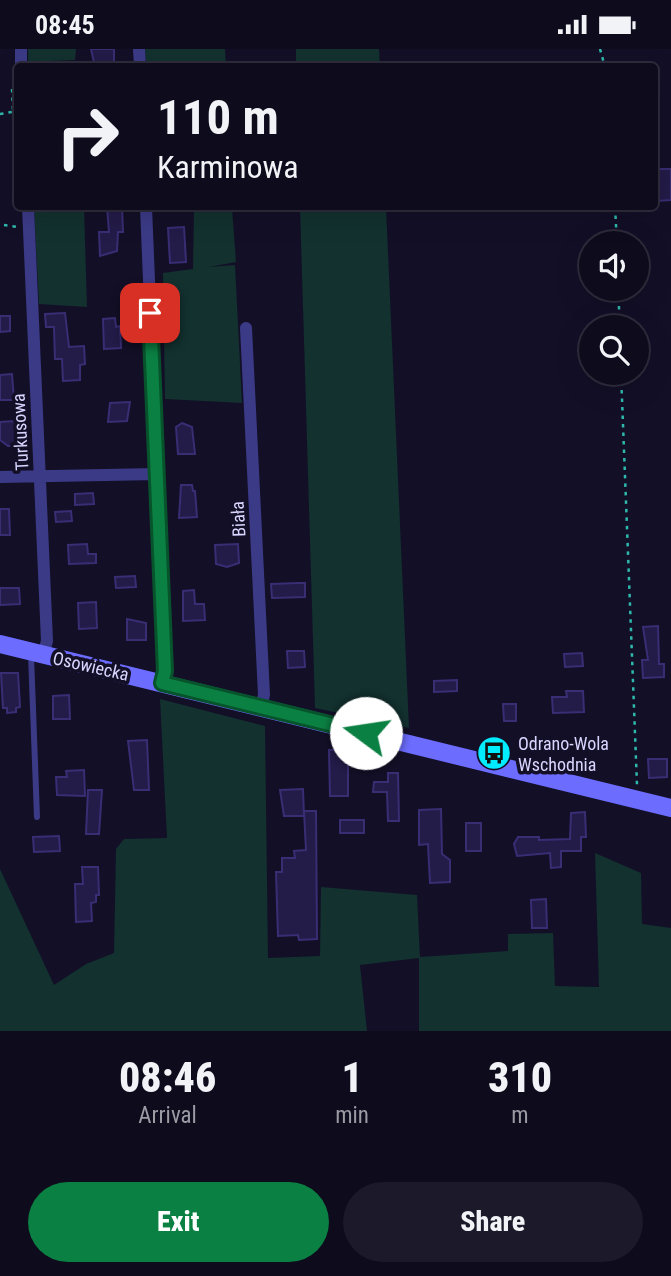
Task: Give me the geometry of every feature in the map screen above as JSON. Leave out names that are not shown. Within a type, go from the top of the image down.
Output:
[{"type":"street","name":"Turkusowa","points":[[28,210],[47,641],[37,653]]},
{"type":"street","points":[[146,210],[165,671],[162,683]]},
{"type":"street","name":"Biała","points":[[246,328],[264,695],[261,708]]},
{"type":"street","points":[[0,477],[157,474]]},
{"type":"street","name":"Osowiecka","points":[[0,644],[671,808]]},
{"type":"lane","points":[[37,653],[37,817]]},
{"type":"path","points":[[12,89],[14,104]]},
{"type":"path","points":[[615,210],[616,231]]},
{"type":"path","points":[[4,225],[20,227]]},
{"type":"path","points":[[621,385],[635,799]]},
{"type":"green space","points":[[28,49],[76,49],[75,60],[28,62]]},
{"type":"green space","points":[[145,49],[225,49],[226,63],[146,63]]},
{"type":"green space","points":[[296,49],[379,49],[380,63],[296,63]]},
{"type":"green space","points":[[34,210],[84,210],[87,307],[39,304]]},
{"type":"green space","points":[[194,210],[232,210],[236,262],[209,267],[235,265],[242,403],[165,399],[163,273],[193,269]]},
{"type":"green space","points":[[300,210],[386,210],[409,728],[315,708]]},
{"type":"green space","points":[[160,699],[265,726],[268,958],[320,956],[321,887],[417,895],[420,957],[508,951],[508,934],[553,933],[555,986],[599,987],[595,853],[641,873],[642,924],[671,928],[671,1031],[419,1031],[419,958],[360,965],[367,1031],[0,1031],[0,869],[54,985],[86,964],[114,953],[116,849],[124,839],[167,838]]},
{"type":"building","points":[[91,49],[114,49],[114,63],[94,63]]},
{"type":"building","points":[[658,169],[671,169],[671,200],[658,201]]},
{"type":"building","points":[[107,210],[122,210],[123,232],[118,232],[117,251],[100,256],[99,232],[109,232]]},
{"type":"building","points":[[184,227],[186,262],[170,263],[168,228]]},
{"type":"building","points":[[65,313],[69,347],[84,346],[85,364],[80,365],[80,380],[63,381],[62,359],[55,359],[54,327],[46,327],[45,314]]},
{"type":"building","points":[[0,316],[10,316],[10,331],[0,332]]},
{"type":"building","points":[[115,318],[116,327],[120,326],[121,348],[104,349],[103,319]]},
{"type":"building","points":[[12,374],[14,400],[0,400],[0,375]]},
{"type":"building","points":[[130,402],[127,421],[108,422],[110,403]]},
{"type":"building","points":[[15,421],[16,446],[8,446],[0,440],[0,422]]},
{"type":"building","points":[[182,423],[192,427],[195,454],[178,454],[176,427]]},
{"type":"building","points":[[181,485],[192,485],[195,491],[197,517],[179,518]]},
{"type":"building","points":[[93,493],[94,504],[75,505],[75,494]]},
{"type":"building","points":[[0,509],[9,509],[10,535],[0,535]]},
{"type":"building","points":[[71,511],[72,521],[56,522],[55,512]]},
{"type":"building","points":[[87,544],[88,554],[96,554],[96,563],[69,564],[68,545]]},
{"type":"building","points":[[238,544],[239,563],[227,567],[216,564],[215,545]]},
{"type":"building","points":[[135,576],[136,587],[116,588],[115,577]]},
{"type":"building","points":[[305,583],[305,597],[272,598],[271,584]]},
{"type":"building","points":[[0,588],[19,588],[20,604],[0,605]]},
{"type":"building","points":[[194,590],[195,604],[204,604],[205,620],[183,621],[183,591]]},
{"type":"building","points":[[96,602],[97,628],[79,629],[78,603]]},
{"type":"building","points":[[127,619],[146,623],[146,640],[127,640]]},
{"type":"building","points":[[658,626],[659,664],[664,664],[664,677],[643,678],[642,660],[648,660],[643,627]]},
{"type":"building","points":[[287,651],[304,651],[305,667],[288,668]]},
{"type":"building","points":[[582,653],[583,666],[565,667],[564,654]]},
{"type":"building","points":[[1,673],[18,673],[20,707],[16,708],[16,712],[7,713],[7,708],[3,708]]},
{"type":"building","points":[[457,680],[457,691],[434,692],[434,681]]},
{"type":"building","points":[[566,691],[583,691],[584,712],[553,713],[552,697],[567,697]]},
{"type":"building","points":[[69,695],[70,719],[53,719],[53,696]]},
{"type":"building","points":[[503,704],[516,704],[516,721],[504,721]]},
{"type":"building","points":[[147,740],[149,790],[134,790],[128,741]]},
{"type":"building","points":[[348,749],[348,796],[330,796],[329,750]]},
{"type":"building","points":[[648,759],[667,759],[667,777],[649,778]]},
{"type":"building","points":[[84,770],[85,796],[57,795],[56,777],[67,777],[66,771]]},
{"type":"building","points":[[388,773],[398,773],[399,821],[388,821],[387,792],[373,792],[374,782],[388,782]]},
{"type":"building","points":[[303,789],[304,816],[284,816],[280,790]]},
{"type":"building","points":[[88,790],[102,790],[99,834],[86,834]]},
{"type":"building","points":[[441,809],[442,854],[450,860],[450,882],[430,883],[428,844],[419,845],[419,810]]},
{"type":"building","points":[[304,811],[316,811],[317,939],[299,940],[298,935],[278,936],[276,872],[282,872],[282,858],[295,858],[294,851],[306,850]]},
{"type":"building","points":[[585,812],[586,837],[581,837],[581,851],[561,851],[561,867],[551,868],[550,853],[517,856],[514,844],[518,837],[539,837],[539,840],[570,839],[571,813]]},
{"type":"building","points":[[340,820],[364,820],[364,833],[340,833]]},
{"type":"building","points":[[466,823],[481,823],[481,851],[466,851]]},
{"type":"building","points":[[59,836],[60,851],[34,852],[33,837]]},
{"type":"building","points":[[82,867],[98,867],[99,895],[96,895],[96,902],[91,903],[92,921],[76,922],[75,884],[83,884]]},
{"type":"building","points":[[546,899],[547,928],[532,928],[531,900]]},
{"type":"place","name":"Odrano-Wola Wschodnia","points":[[494,753]]},
{"type":"route","points":[[150,313],[165,671],[162,683],[366,733]]}]
